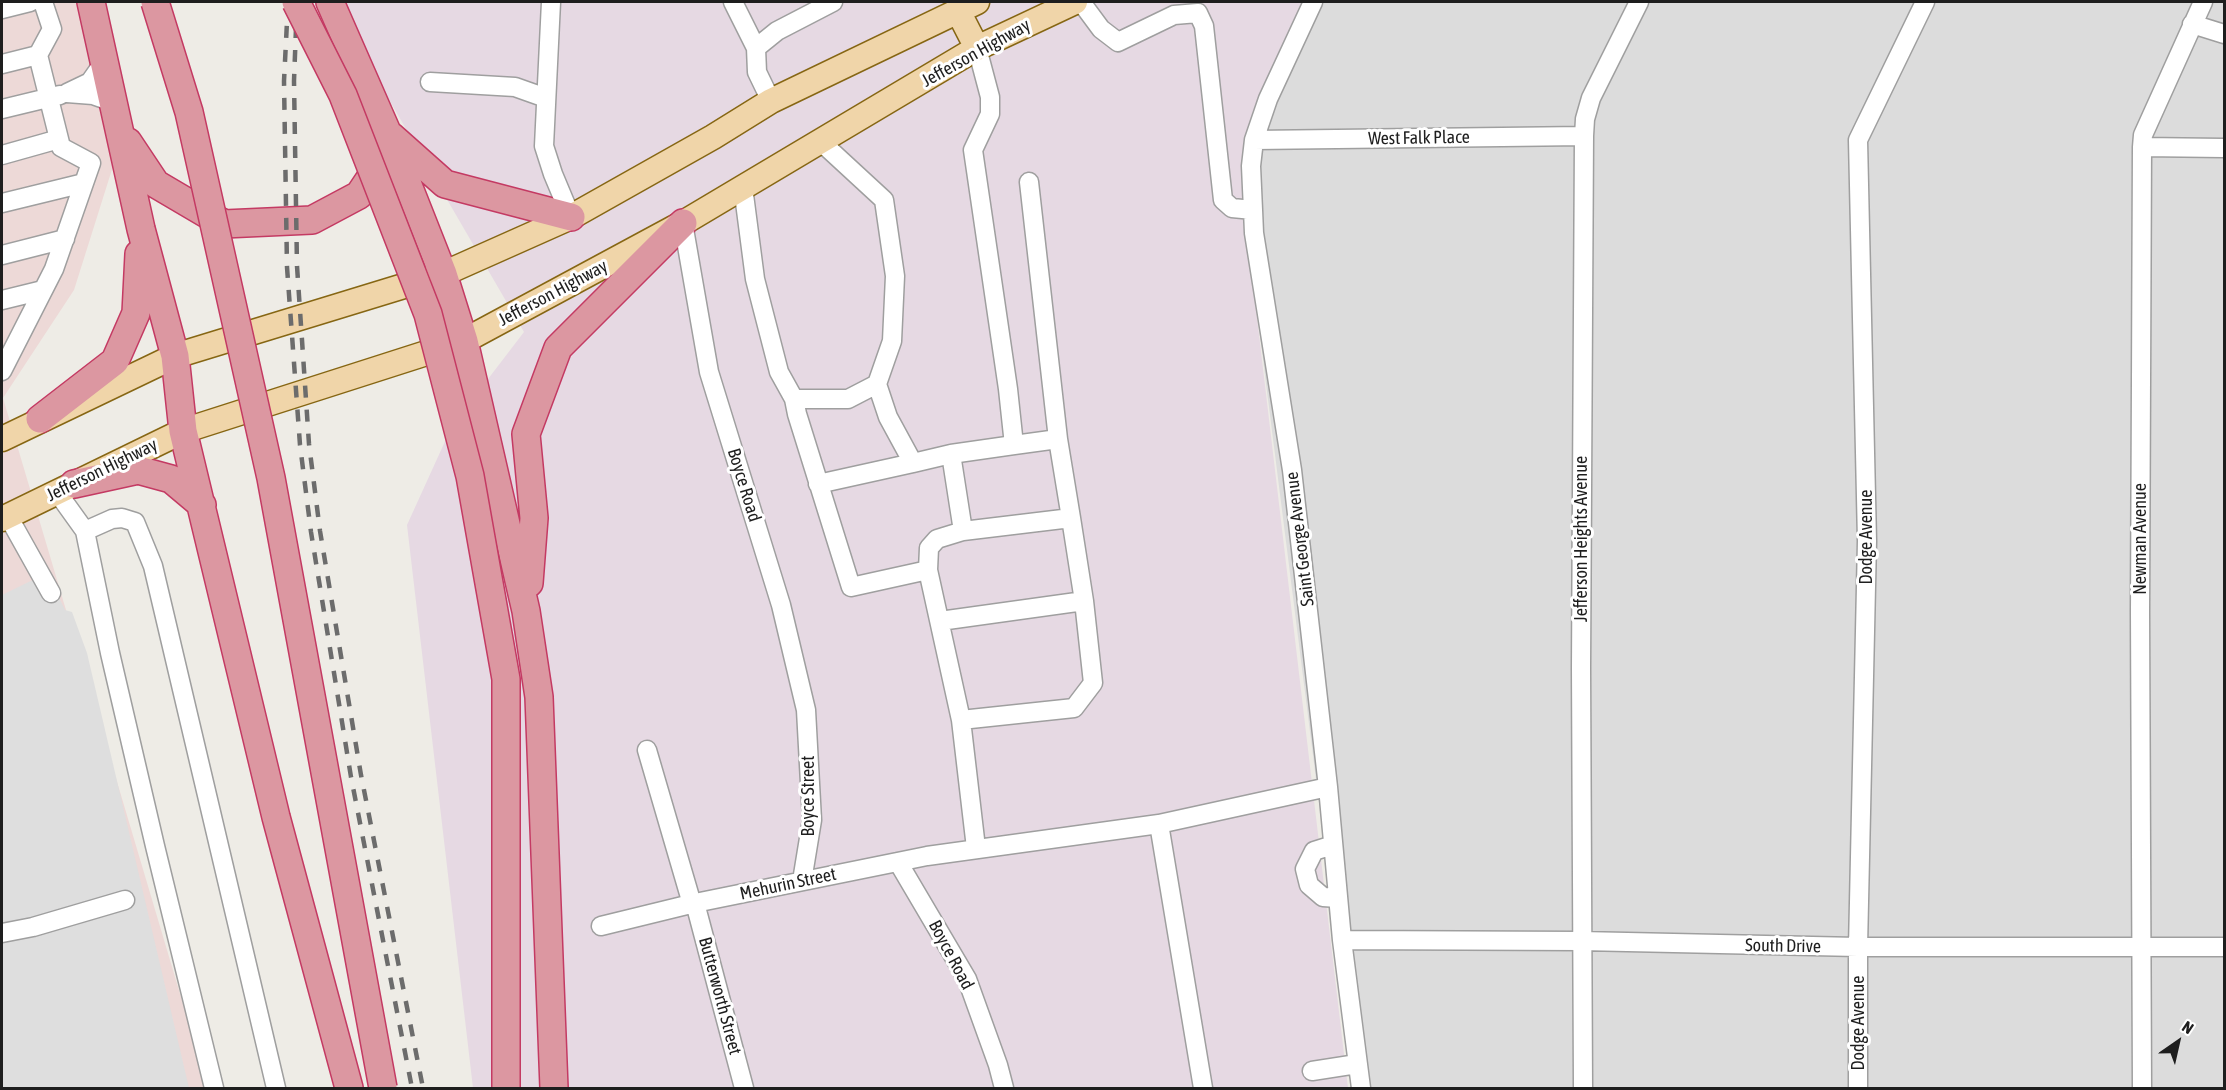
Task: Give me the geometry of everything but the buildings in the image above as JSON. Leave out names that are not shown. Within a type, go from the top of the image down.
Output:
[{"type":"highway","points":[[91,2],[141,229],[174,356],[183,431],[276,817],[349,1089]]},
{"type":"highway","points":[[155,2],[189,112],[272,478],[383,1089]]},
{"type":"highway","points":[[296,2],[343,95],[428,314],[470,476],[506,679],[506,1089]]},
{"type":"highway","points":[[330,2],[387,132],[443,274],[464,341],[526,611],[539,697],[554,1089]]},
{"type":"highway","points":[[119,129],[156,184],[224,224],[312,220],[359,195],[381,162],[387,132]]},
{"type":"highway","points":[[387,132],[445,184],[571,217]]},
{"type":"highway","points":[[526,611],[534,518],[526,434],[558,348],[683,222]]},
{"type":"highway","points":[[40,419],[115,361],[136,313],[141,229]]},
{"type":"highway","points":[[65,488],[138,470],[171,479],[202,505]]},
{"type":"main road","name":"Jefferson Highway","points":[[5,517],[183,431],[464,341],[683,222],[977,48],[1074,2]]},
{"type":"main road","points":[[2,439],[174,356],[443,274],[571,217],[713,137],[771,101],[967,6],[977,48]]},
{"type":"street","points":[[2,9],[30,2]]},
{"type":"street","points":[[2,371],[8,347],[54,269],[91,163],[61,147],[38,55],[52,29],[44,2]]},
{"type":"street","points":[[551,2],[544,146],[552,174],[571,217]]},
{"type":"street","points":[[733,2],[756,48],[756,72],[771,101]]},
{"type":"street","points":[[756,48],[777,31],[833,2]]},
{"type":"street","points":[[1080,2],[1101,29],[1118,42],[1174,15],[1198,13],[1204,27],[1223,200],[1232,208],[1253,210]]},
{"type":"street","name":"Saint George Avenue","points":[[1313,2],[1268,99],[1254,140],[1251,166],[1254,233],[1292,470],[1328,787],[1342,940],[1361,1089]]},
{"type":"street","name":"Jefferson Heights Avenue","points":[[1583,1089],[1581,941],[1584,136],[1585,119],[1591,98],[1639,2]]},
{"type":"street","name":"Dodge Avenue","points":[[1858,1089],[1858,947],[1867,541],[1858,140],[1925,2]]},
{"type":"street","name":"Newman Avenue","points":[[2142,1089],[2140,600],[2142,147],[2143,135],[2203,2]]},
{"type":"street","points":[[2192,24],[2224,34]]},
{"type":"street","points":[[977,48],[990,97],[990,114],[973,150],[1008,389],[1014,446]]},
{"type":"street","points":[[2,64],[38,55]]},
{"type":"street","points":[[2,109],[67,93],[90,82],[104,62]]},
{"type":"street","points":[[430,82],[515,87],[546,98]]},
{"type":"street","points":[[67,93],[93,95],[113,102]]},
{"type":"street","name":"West Falk Place","points":[[1254,140],[1584,136]]},
{"type":"street","points":[[2,154],[59,139]]},
{"type":"street","points":[[820,141],[884,200],[895,276],[893,330],[892,341],[877,384],[888,417],[913,463]]},
{"type":"street","points":[[2142,147],[2224,148]]},
{"type":"street","points":[[961,720],[1074,708],[1093,682],[1084,601],[1058,439],[1029,182]]},
{"type":"street","points":[[2,203],[84,183]]},
{"type":"street","points":[[743,187],[755,279],[778,372],[794,399],[851,587],[928,570]]},
{"type":"street","name":"Boyce Road","points":[[683,222],[709,372],[781,605],[806,710],[808,746]]},
{"type":"street","points":[[2,255],[65,239]]},
{"type":"street","points":[[2,300],[43,291]]},
{"type":"street","points":[[794,399],[848,399],[877,384]]},
{"type":"street","points":[[819,484],[951,454],[1058,439]]},
{"type":"street","points":[[951,454],[963,531]]},
{"type":"street","points":[[65,488],[84,531],[136,766],[214,1089]]},
{"type":"street","points":[[5,517],[51,593]]},
{"type":"street","points":[[84,531],[112,519],[122,518],[135,522],[153,566],[276,1089]]},
{"type":"street","points":[[976,848],[961,720],[928,570],[929,548],[937,538],[963,531],[1071,518]]},
{"type":"street","points":[[940,621],[1084,601]]},
{"type":"street","name":"Boyce Street","points":[[802,881],[812,820],[808,746]]},
{"type":"street","name":"Butterworth Street","points":[[647,750],[693,903],[744,1089]]},
{"type":"street","name":"Mehurin Street","points":[[601,926],[693,903],[898,862],[976,848],[1159,824],[1328,787]]},
{"type":"street","points":[[1159,824],[1203,1089]]},
{"type":"street","points":[[1333,844],[1314,851],[1305,869],[1309,885],[1323,897],[1338,898]]},
{"type":"street","name":"Boyce Road","points":[[898,862],[967,979],[998,1065],[1004,1089]]},
{"type":"street","points":[[2,933],[33,927],[125,900]]},
{"type":"street","name":"South Drive","points":[[1342,940],[1581,941],[1858,947],[2224,947]]},
{"type":"street","points":[[1312,1071],[1357,1064]]},
{"type":"shaded area","points":[[2,2],[84,2],[120,144],[74,290],[3,398],[208,1088],[2,1088]]},
{"type":"shaded area","points":[[345,2],[1308,2],[1257,107],[1242,161],[1247,233],[1348,1088],[473,1088],[407,525],[452,426],[524,332],[384,91]]},
{"type":"shaded area","points":[[1308,2],[2224,2],[2224,1088],[1355,1088],[1247,233],[1242,161],[1257,107]]},
{"type":"shaded area","points":[[47,573],[65,610],[72,612],[87,653],[189,1088],[2,1088],[2,595]]},
{"type":"railway","points":[[288,2],[284,81],[287,267],[300,445],[311,532],[351,777],[412,1088]]},
{"type":"railway","points":[[297,2],[294,81],[297,266],[309,444],[320,531],[361,775],[423,1088]]}]
